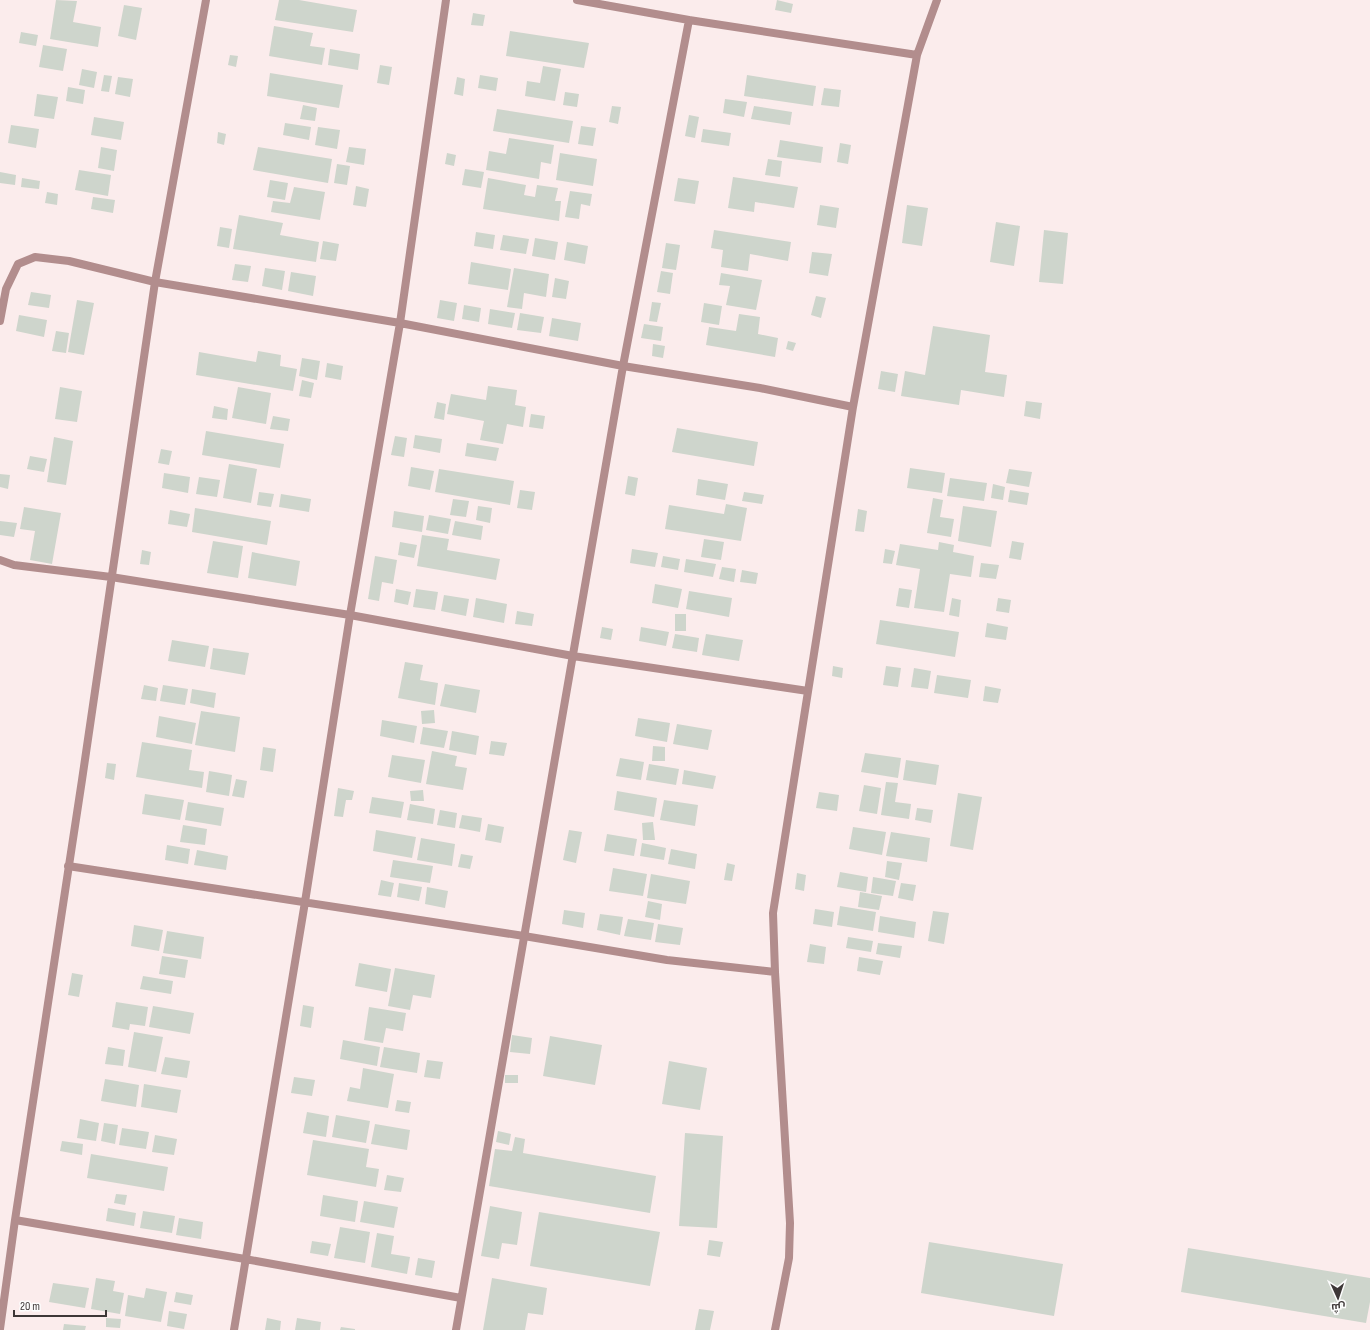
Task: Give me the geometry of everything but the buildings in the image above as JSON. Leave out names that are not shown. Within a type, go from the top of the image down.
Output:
[{"type":"street","points":[[0,1329],[155,282],[206,0]]},
{"type":"street","points":[[234,1330],[306,902],[350,615],[400,323],[446,0]]},
{"type":"street","points":[[576,0],[689,20],[917,56]]},
{"type":"street","points":[[775,1330],[789,1258],[790,1223],[775,972],[773,913],[853,407],[917,56],[937,0]]},
{"type":"street","points":[[456,1330],[623,366],[689,20]]},
{"type":"street","points":[[0,321],[6,289],[18,264],[34,257],[69,261],[155,282],[400,323],[623,366],[760,388],[853,407]]},
{"type":"street","points":[[0,560],[14,565],[111,577],[350,615],[573,656],[808,691]]},
{"type":"street","points":[[68,866],[524,936],[667,960],[775,972]]},
{"type":"street","points":[[15,1220],[245,1259],[461,1298]]}]
